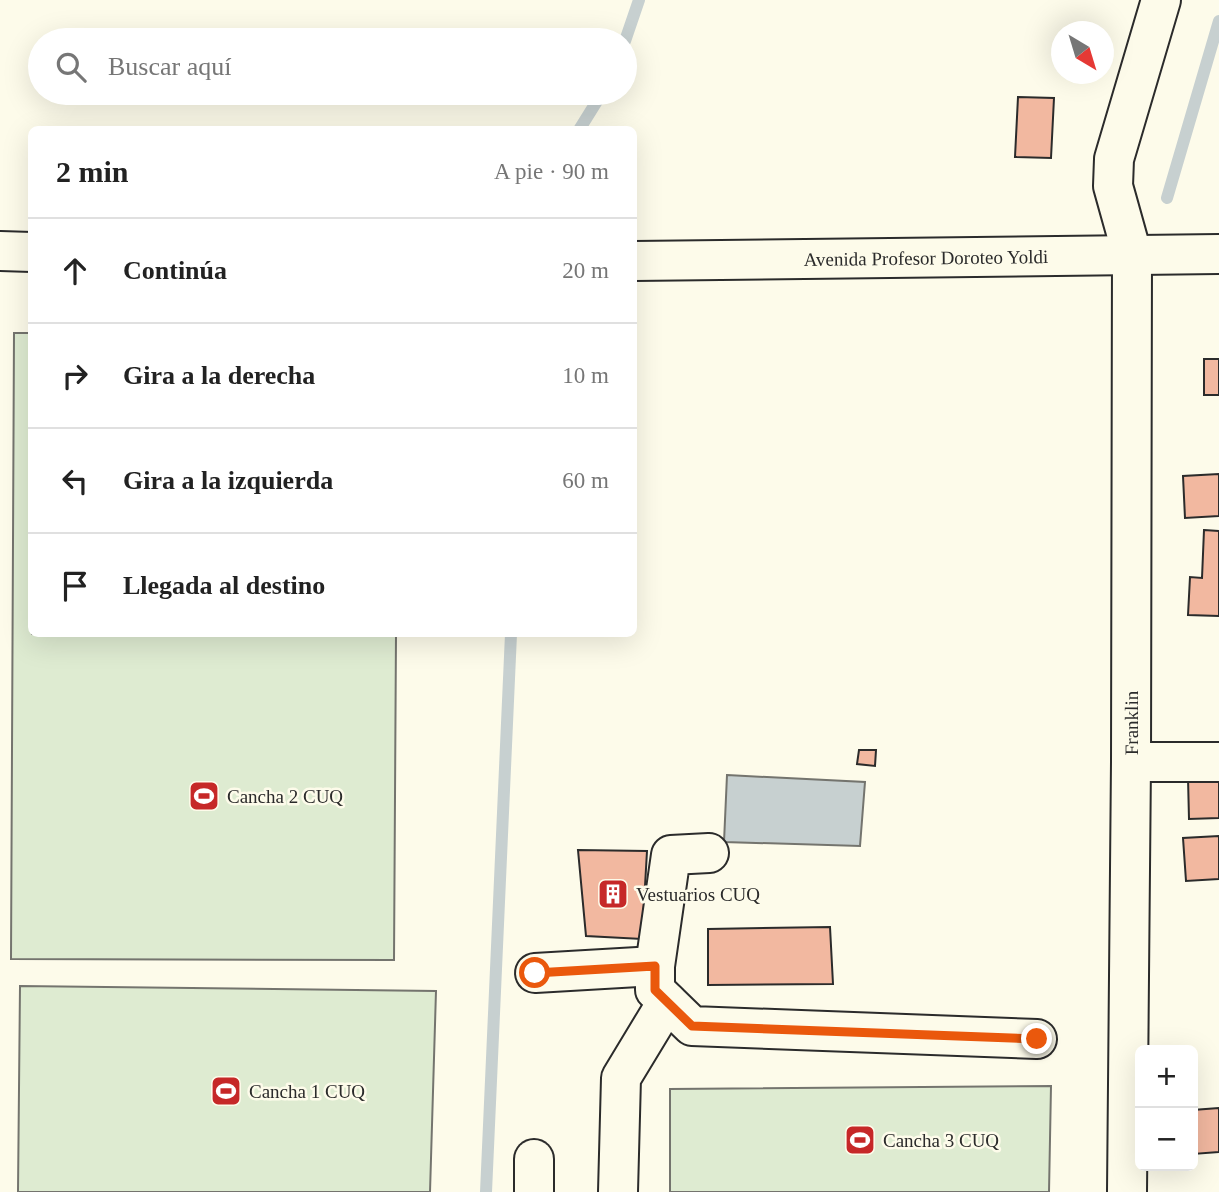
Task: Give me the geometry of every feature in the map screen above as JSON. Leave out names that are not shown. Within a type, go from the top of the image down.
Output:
[{"type":"street","name":"Franklin","points":[[1127,1192],[1132,254],[1114,186],[1114,159],[1161,0]]},
{"type":"street","points":[[0,251],[28,252]]},
{"type":"street","name":"Avenida Profesor Doroteo Yoldi","points":[[637,261],[1219,254]]},
{"type":"street","points":[[1131,762],[1219,762]]},
{"type":"street","points":[[709,853],[671,855],[655,966],[655,990],[692,1026],[1037,1039]]},
{"type":"street","points":[[535,973],[655,966]]},
{"type":"street","points":[[618,1192],[621,1078],[667,1002]]},
{"type":"green space","name":"Cancha 2 CUQ","points":[[14,333],[28,333],[28,637],[396,637],[394,960],[11,959]]},
{"type":"green space","name":"Cancha 1 CUQ","points":[[20,986],[436,991],[430,1192],[18,1192]]},
{"type":"green space","name":"Cancha 3 CUQ","points":[[1051,1086],[1049,1192],[670,1192],[670,1089]]},
{"type":"shaded area","points":[[727,775],[865,782],[860,846],[724,842]]},
{"type":"building","points":[[1018,97],[1054,98],[1051,158],[1015,157]]},
{"type":"building","points":[[1204,359],[1219,359],[1219,395],[1204,395]]},
{"type":"building","points":[[1219,474],[1219,516],[1185,518],[1183,476]]},
{"type":"building","points":[[1204,530],[1219,531],[1219,616],[1188,615],[1190,577],[1202,578]]},
{"type":"building","points":[[859,750],[876,750],[875,766],[857,764]]},
{"type":"building","points":[[1219,777],[1219,818],[1189,819],[1188,778]]},
{"type":"building","points":[[1219,836],[1219,879],[1186,881],[1183,838]]},
{"type":"building","name":"Vestuarios CUQ","points":[[578,850],[647,851],[642,939],[586,936]]},
{"type":"building","points":[[830,927],[833,984],[708,985],[708,929]]},
{"type":"building","points":[[1219,1108],[1219,1152],[1198,1154],[1198,1110]]},
{"type":"waterway","points":[[629,28],[639,0]]},
{"type":"waterway","points":[[1167,198],[1219,21]]},
{"type":"waterway","points":[[581,126],[595,105]]},
{"type":"waterway","points":[[486,1192],[511,637]]},
{"type":"place","name":"Cancha 2 CUQ","points":[[204,796]]},
{"type":"place","name":"Vestuarios CUQ","points":[[613,894]]},
{"type":"place","name":"Cancha 1 CUQ","points":[[226,1091]]},
{"type":"place","name":"Cancha 3 CUQ","points":[[860,1140]]},
{"type":"route","points":[[535,973],[655,966],[655,990],[692,1026],[1037,1039]]}]
